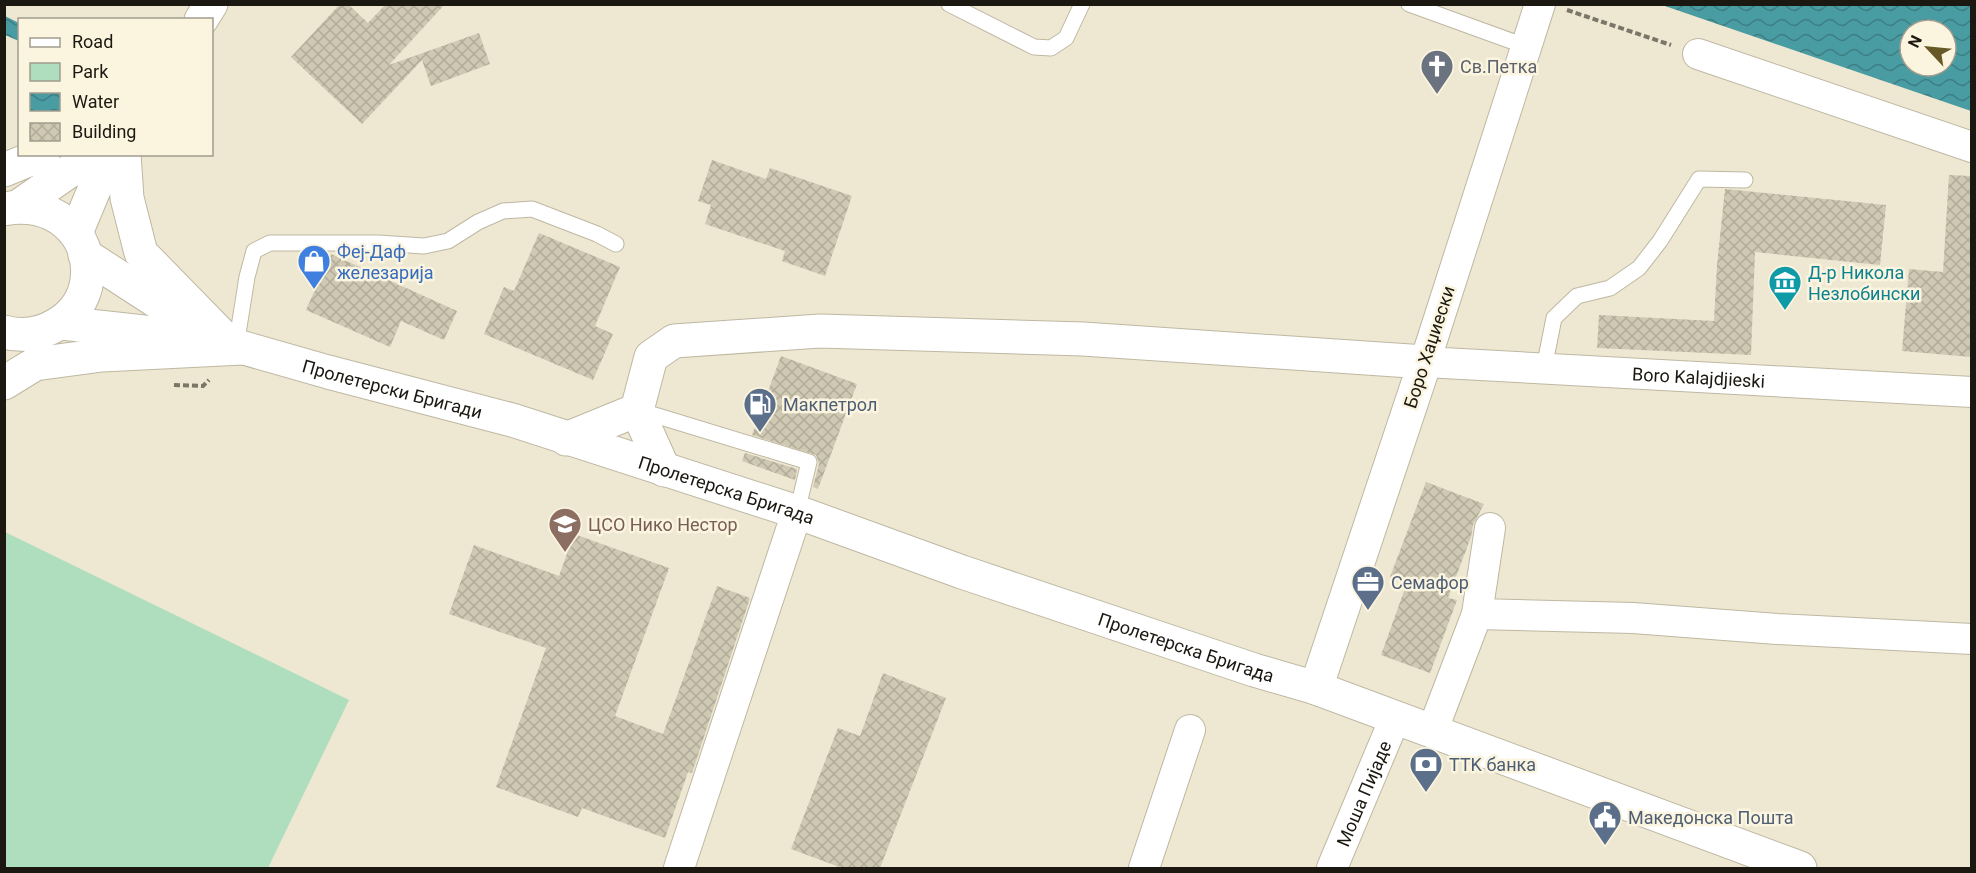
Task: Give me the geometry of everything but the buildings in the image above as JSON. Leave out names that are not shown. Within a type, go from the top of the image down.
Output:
[{"type":"street","points":[[202,18],[211,4]]},
{"type":"street","name":"Боро Хаџиески","points":[[1316,688],[1425,362],[1525,46],[1550,6]]},
{"type":"street","points":[[1698,54],[1971,147]]},
{"type":"street","points":[[4,170],[38,156]]},
{"type":"street","points":[[12,208],[91,156]]},
{"type":"street","points":[[9,340],[40,333],[62,322],[79,304],[87,280],[81,244],[109,156]]},
{"type":"street","points":[[124,156],[127,198],[141,253],[231,344]]},
{"type":"street","name":"Пролетерски Бригади","points":[[12,208],[40,208],[59,217],[81,244],[231,344]]},
{"type":"street","name":"Пролетерски Бригади","points":[[62,322],[231,344],[512,420],[566,439]]},
{"type":"street","points":[[664,470],[637,410],[651,357],[674,341],[820,331],[1083,339],[1425,362]]},
{"type":"street","points":[[4,383],[35,364],[231,344]]},
{"type":"street","name":"Boro Kalajdjieski","points":[[1425,362],[1971,392]]},
{"type":"street","points":[[566,439],[637,410]]},
{"type":"street","name":"Пролетерска Бригада","points":[[566,439],[796,512],[962,572],[1245,667],[1316,688],[1800,868]]},
{"type":"street","points":[[679,868],[796,512]]},
{"type":"street","points":[[1432,732],[1477,614],[1490,528]]},
{"type":"street","points":[[1477,614],[1633,618],[1777,629],[1971,639]]},
{"type":"street","name":"Моша Пијаде","points":[[1332,868],[1395,718]]},
{"type":"street","points":[[1144,868],[1190,730]]},
{"type":"lane","points":[[949,4],[1035,47],[1051,48],[1066,38],[1082,4]]},
{"type":"lane","points":[[1409,4],[1525,46]]},
{"type":"lane","points":[[1544,368],[1554,318],[1577,296],[1611,288],[1639,268],[1660,242],[1699,179],[1745,180]]},
{"type":"lane","points":[[231,344],[254,251],[270,243],[378,243],[424,246],[448,241],[478,222],[503,211],[531,209],[597,234],[616,244]]},
{"type":"lane","points":[[637,410],[809,462],[796,512]]},
{"type":"path","points":[[1550,6],[1667,44]]},
{"type":"green space","points":[[5,532],[349,700],[268,868],[5,868]]},
{"type":"water","points":[[1662,5],[1971,5],[1971,111]]},
{"type":"water","points":[[5,16],[18,22],[18,41],[5,35]]},
{"type":"place","name":"Св.Петка","points":[[1437,95]]},
{"type":"place","name":"Феј-Даф железарија","points":[[314,290]]},
{"type":"place","name":"Д-р Никола Незлобински","points":[[1785,311]]},
{"type":"place","name":"Макпетрол","points":[[760,433]]},
{"type":"place","name":"ЦСО Нико Нестор","points":[[565,553]]},
{"type":"place","name":"Семафор","points":[[1368,611]]},
{"type":"place","name":"TTK банка","points":[[1426,793]]},
{"type":"place","name":"Македонска Пошта","points":[[1605,846]]}]
